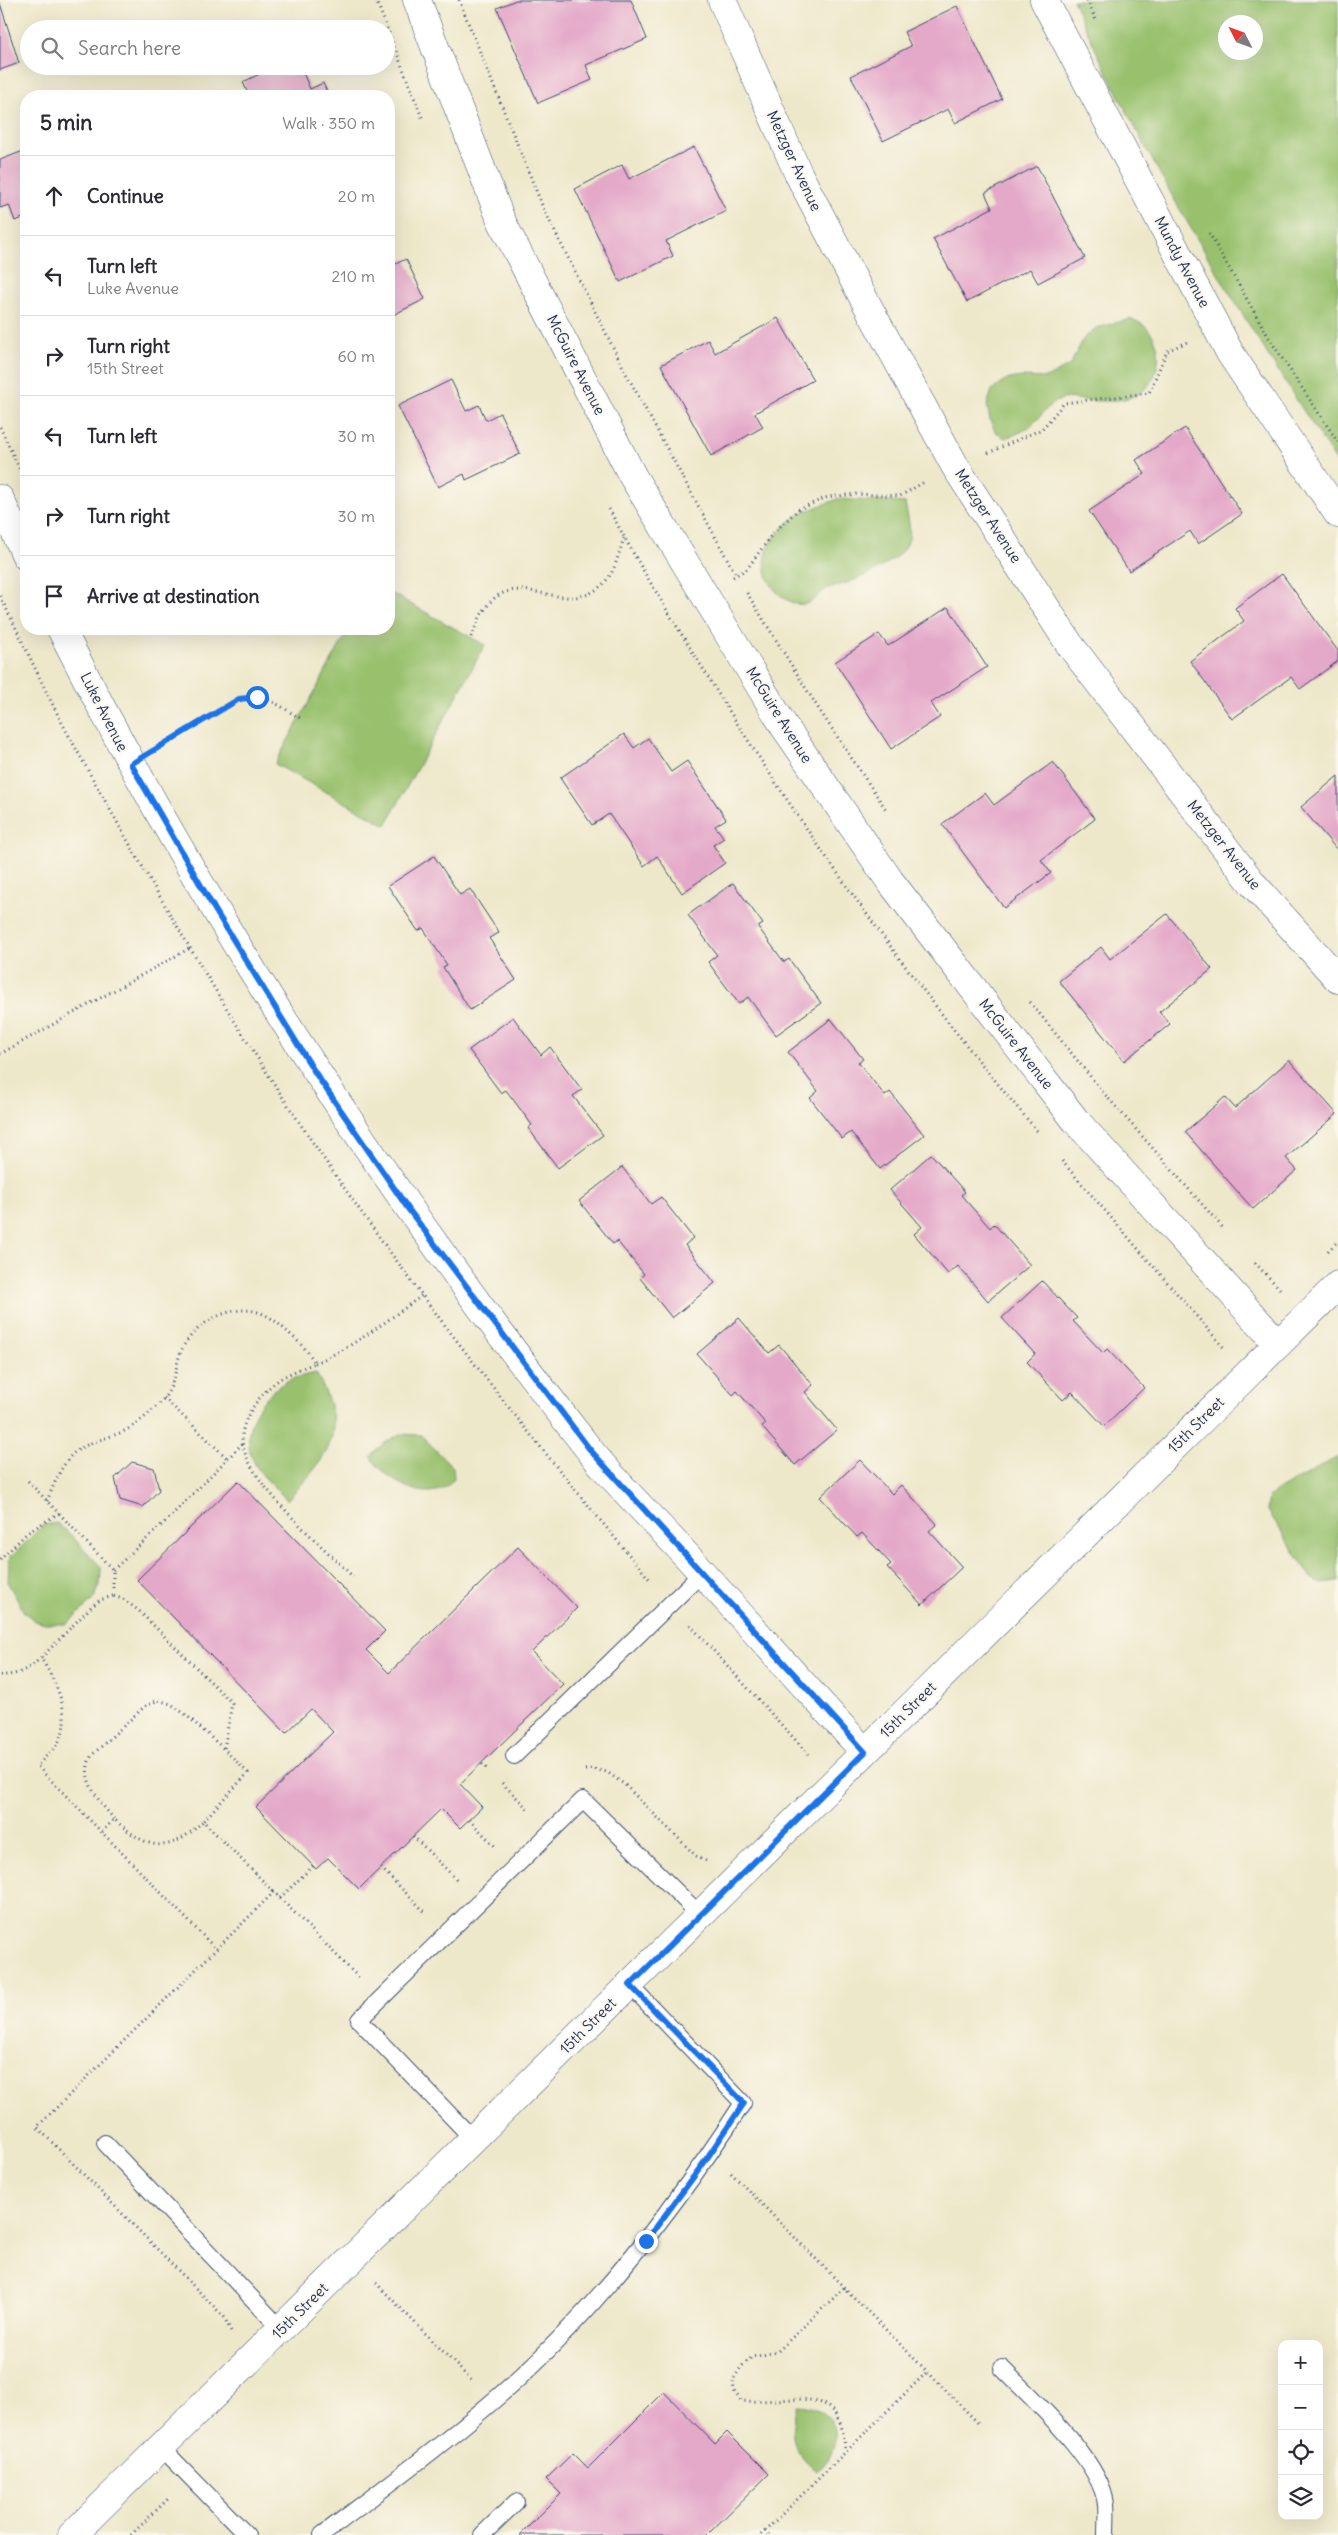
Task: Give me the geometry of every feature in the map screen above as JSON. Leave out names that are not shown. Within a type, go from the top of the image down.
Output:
[{"type":"street","name":"McGuire Avenue","points":[[417,0],[501,220],[642,491],[784,726],[890,881],[1076,1121],[1278,1344]]},
{"type":"street","name":"Metzger Avenue","points":[[722,0],[798,173],[955,466],[1070,645],[1253,884],[1338,979]]},
{"type":"street","name":"Mundy Avenue","points":[[1044,0],[1230,353],[1338,514]]},
{"type":"street","points":[[0,499],[20,543]]},
{"type":"street","name":"Luke Avenue","points":[[65,635],[131,764],[227,929],[316,1074],[409,1210],[591,1451],[865,1752]]},
{"type":"street","name":"15th Street","points":[[72,2535],[1338,1285]]},
{"type":"lane","points":[[514,1756],[702,1573]]},
{"type":"lane","points":[[473,2139],[359,2020],[582,1800],[700,1915]]},
{"type":"lane","points":[[322,2535],[437,2449],[492,2402],[585,2311],[646,2241],[703,2164],[744,2103],[630,1985]]},
{"type":"lane","points":[[105,2144],[281,2329]]},
{"type":"lane","points":[[1002,2368],[1061,2428],[1090,2466],[1106,2503],[1106,2535]]},
{"type":"lane","points":[[161,2447],[247,2535]]},
{"type":"lane","points":[[482,2535],[516,2502]]},
{"type":"path","points":[[459,0],[544,210],[628,377],[741,583]]},
{"type":"path","points":[[1087,0],[1100,27]]},
{"type":"path","points":[[1204,225],[1272,343],[1338,442]]},
{"type":"path","points":[[704,594],[747,569],[773,533],[799,510],[828,497],[856,494],[900,496],[955,466],[1007,446],[1042,429],[1064,403],[1149,393],[1167,351],[1217,328]]},
{"type":"path","points":[[0,427],[20,471]]},
{"type":"path","points":[[471,637],[485,608],[499,596],[512,590],[529,590],[562,598],[578,597],[594,590],[609,577],[642,491]]},
{"type":"path","points":[[746,591],[820,711],[889,814]]},
{"type":"path","points":[[0,596],[73,743],[191,948],[294,1113],[423,1295],[559,1472],[670,1604],[814,1759]]},
{"type":"path","points":[[131,764],[239,699],[257,697],[270,701],[300,718]]},
{"type":"path","points":[[0,1054],[227,929]]},
{"type":"path","points":[[1024,994],[1102,1091],[1227,1233]]},
{"type":"path","points":[[1325,1254],[1338,1241]]},
{"type":"path","points":[[1253,1262],[1285,1294]]},
{"type":"path","points":[[353,1577],[259,1478],[248,1463],[242,1444],[244,1426],[264,1393],[280,1379],[330,1357],[423,1295]]},
{"type":"path","points":[[47,1501],[65,1464],[76,1452],[102,1438],[131,1428],[164,1398],[171,1388],[181,1351],[187,1341],[201,1327],[218,1316],[233,1311],[247,1310],[263,1314],[296,1340],[315,1363]]},
{"type":"path","points":[[164,1398],[228,1459]]},
{"type":"path","points":[[112,1596],[113,1570],[242,1444]]},
{"type":"path","points":[[28,1481],[113,1570]]},
{"type":"path","points":[[0,1560],[27,1533],[59,1513]]},
{"type":"path","points":[[0,1675],[12,1676],[27,1670],[100,1600],[112,1596],[122,1599],[139,1610],[232,1703],[224,1749]]},
{"type":"path","points":[[41,1658],[56,1683],[62,1701],[64,1722],[59,1741],[37,1766],[216,1949]]},
{"type":"path","points":[[158,1700],[170,1704],[224,1749],[248,1773],[203,1821],[173,1843],[157,1845],[144,1842],[114,1819],[99,1801],[86,1774],[86,1764],[92,1755],[144,1706],[158,1700]]},
{"type":"path","points":[[482,1764],[530,1811]]},
{"type":"path","points":[[583,1771],[592,1769],[607,1772],[625,1785],[696,1856],[708,1861],[714,1860]]},
{"type":"path","points":[[523,1818],[536,1805]]},
{"type":"path","points":[[102,1832],[114,1819]]},
{"type":"path","points":[[469,1820],[495,1845]]},
{"type":"path","points":[[203,1821],[358,1979],[365,1972]]},
{"type":"path","points":[[413,1836],[458,1882]]},
{"type":"path","points":[[489,1851],[502,1838]]},
{"type":"path","points":[[280,1898],[313,1866]]},
{"type":"path","points":[[381,1868],[426,1913]]},
{"type":"path","points":[[452,1888],[464,1875]]},
{"type":"path","points":[[230,2335],[231,2329],[224,2317],[37,2127],[274,1892]]},
{"type":"path","points":[[419,1920],[432,1907]]},
{"type":"path","points":[[725,2180],[731,2173],[978,2424]]},
{"type":"path","points":[[353,2258],[492,2402]]},
{"type":"path","points":[[844,2288],[777,2352],[752,2357],[741,2367],[733,2380],[734,2391],[741,2401],[801,2399],[816,2400],[829,2406],[845,2433],[845,2452]]},
{"type":"path","points":[[761,2535],[927,2372]]},
{"type":"path","points":[[131,2535],[190,2477]]},
{"type":"path","points":[[765,2531],[769,2535]]},
{"type":"green space","points":[[1073,0],[1338,0],[1338,464],[1266,352],[1196,237],[1131,120]]},
{"type":"green space","points":[[1130,319],[1139,322],[1148,329],[1158,348],[1155,374],[1150,384],[1143,391],[1134,396],[1115,401],[1062,399],[1050,406],[1034,423],[1022,431],[1005,438],[995,431],[990,420],[987,405],[992,390],[1005,380],[1021,377],[1046,378],[1070,365],[1084,338],[1096,328]]},
{"type":"green space","points":[[838,499],[905,503],[910,529],[909,540],[895,558],[879,568],[844,584],[828,588],[806,604],[797,604],[779,595],[768,579],[765,560],[767,550],[780,531],[795,517]]},
{"type":"green space","points":[[395,595],[485,645],[386,825],[275,764],[346,635],[395,635]]},
{"type":"green space","points":[[316,1373],[332,1412],[333,1428],[330,1442],[315,1469],[287,1500],[265,1477],[254,1462],[248,1439],[250,1427],[260,1405],[277,1388],[287,1381]]},
{"type":"green space","points":[[400,1434],[421,1435],[453,1467],[454,1478],[445,1487],[434,1491],[422,1492],[398,1483],[387,1475],[371,1457],[383,1444]]},
{"type":"green space","points":[[1338,1457],[1338,1582],[1321,1584],[1311,1578],[1267,1509],[1269,1497],[1276,1491]]},
{"type":"green space","points":[[57,1523],[101,1567],[99,1587],[93,1600],[67,1624],[45,1624],[35,1621],[24,1612],[8,1583],[9,1559],[43,1525]]},
{"type":"green space","points":[[797,2405],[807,2406],[824,2413],[834,2426],[834,2443],[831,2453],[817,2471],[802,2456],[794,2442],[793,2426]]},
{"type":"building","points":[[516,0],[631,0],[647,39],[586,65],[592,80],[538,103],[497,8]]},
{"type":"building","points":[[0,3],[19,63],[0,70]]},
{"type":"building","points":[[957,6],[1002,99],[955,123],[948,109],[883,141],[851,76],[911,46],[904,32]]},
{"type":"building","points":[[257,75],[304,75],[310,89],[323,83],[326,90],[246,90],[243,82]]},
{"type":"building","points":[[694,147],[726,211],[666,241],[673,256],[620,282],[575,189],[622,165],[629,179]]},
{"type":"building","points":[[20,152],[20,219],[15,221],[9,205],[0,208],[0,160]]},
{"type":"building","points":[[1037,166],[1085,258],[1038,283],[1030,269],[967,302],[933,239],[992,208],[985,193]]},
{"type":"building","points":[[406,259],[425,299],[395,314],[395,264]]},
{"type":"building","points":[[778,318],[813,380],[755,413],[763,427],[711,456],[661,365],[708,340],[715,353]]},
{"type":"building","points":[[451,380],[466,411],[479,405],[486,420],[500,413],[520,454],[466,480],[464,474],[438,487],[398,406]]},
{"type":"building","points":[[1185,428],[1242,514],[1198,544],[1190,531],[1129,571],[1089,511],[1145,474],[1136,460]]},
{"type":"building","points":[[1282,574],[1338,651],[1338,661],[1300,689],[1291,677],[1232,719],[1190,661],[1244,621],[1235,608]]},
{"type":"building","points":[[948,607],[987,667],[931,703],[940,717],[891,749],[835,662],[879,634],[888,646]]},
{"type":"building","points":[[624,734],[634,748],[648,738],[671,772],[687,761],[726,819],[715,826],[724,838],[713,845],[725,863],[682,893],[657,856],[644,866],[609,814],[592,825],[560,778]]},
{"type":"building","points":[[1053,762],[1095,819],[1041,860],[1051,873],[1004,908],[942,824],[985,793],[994,805]]},
{"type":"building","points":[[1338,776],[1338,851],[1301,807]]},
{"type":"building","points":[[434,856],[460,895],[470,889],[499,933],[489,938],[516,980],[470,1010],[443,967],[447,965],[423,928],[418,931],[388,886]]},
{"type":"building","points":[[733,883],[763,924],[758,927],[784,962],[789,959],[821,1003],[776,1035],[748,997],[739,1004],[708,962],[717,955],[688,915]]},
{"type":"building","points":[[1167,914],[1212,969],[1159,1012],[1170,1024],[1124,1061],[1059,981],[1101,947],[1110,959]]},
{"type":"building","points":[[513,1017],[541,1055],[550,1047],[582,1090],[573,1096],[603,1135],[558,1168],[528,1128],[532,1125],[506,1090],[501,1093],[469,1050]]},
{"type":"building","points":[[831,1019],[863,1059],[858,1062],[885,1096],[890,1092],[924,1135],[880,1169],[851,1132],[842,1139],[810,1098],[818,1091],[788,1052]]},
{"type":"building","points":[[1289,1060],[1337,1114],[1286,1158],[1297,1170],[1253,1209],[1185,1132],[1225,1097],[1235,1108]]},
{"type":"building","points":[[931,1154],[965,1192],[961,1195],[990,1228],[994,1224],[1030,1265],[988,1301],[958,1266],[948,1274],[914,1234],[922,1227],[890,1190]]},
{"type":"building","points":[[622,1167],[651,1204],[661,1197],[693,1238],[685,1245],[715,1283],[672,1318],[640,1278],[644,1274],[617,1241],[613,1244],[579,1201]]},
{"type":"building","points":[[1042,1281],[1077,1318],[1073,1321],[1103,1353],[1107,1349],[1144,1388],[1104,1426],[1072,1392],[1063,1400],[1027,1362],[1035,1354],[1002,1318]]},
{"type":"building","points":[[739,1318],[769,1353],[779,1345],[813,1385],[805,1392],[837,1430],[795,1465],[762,1427],[766,1424],[737,1391],[733,1395],[697,1354]]},
{"type":"building","points":[[860,1460],[892,1494],[901,1485],[937,1524],[929,1531],[962,1567],[922,1605],[887,1567],[891,1564],[862,1533],[857,1537],[820,1497]]},
{"type":"building","points":[[132,1462],[154,1468],[159,1490],[143,1507],[120,1500],[115,1478]]},
{"type":"building","points":[[238,1481],[385,1631],[366,1650],[389,1673],[518,1547],[577,1608],[532,1652],[563,1684],[460,1784],[482,1807],[460,1828],[441,1809],[359,1889],[328,1858],[316,1869],[256,1807],[333,1732],[311,1709],[286,1733],[137,1580]]},
{"type":"building","points":[[664,2392],[715,2444],[727,2432],[769,2474],[707,2535],[520,2535],[561,2494],[546,2479],[573,2453],[588,2468]]},
{"type":"route","points":[[257,697],[239,699],[131,764],[215,910],[316,1074],[409,1210],[591,1451],[865,1752],[630,1985],[744,2103],[703,2164],[646,2241]]}]
